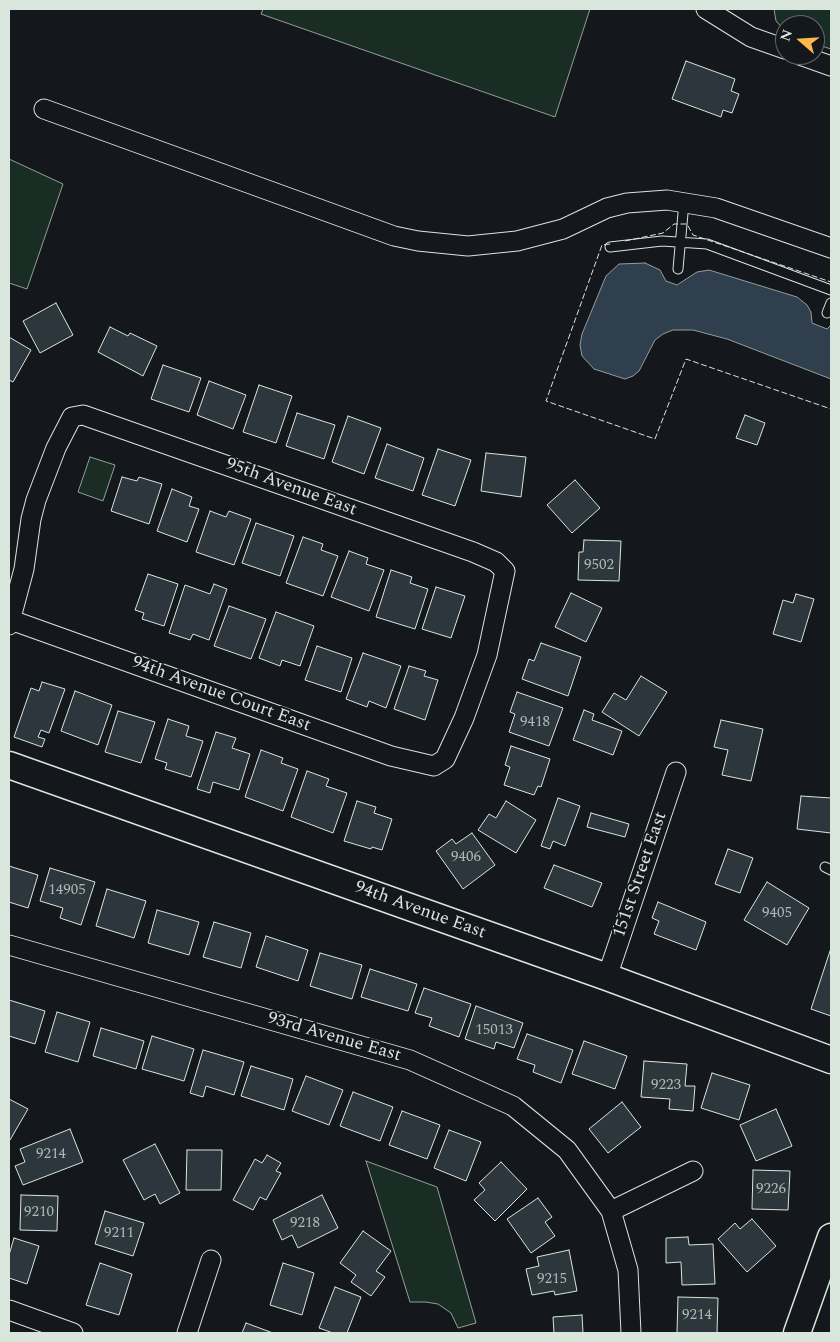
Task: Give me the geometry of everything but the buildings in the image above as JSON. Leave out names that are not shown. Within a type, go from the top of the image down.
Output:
[{"type":"main road","name":"94th Avenue East","points":[[9,765],[607,977],[831,1060]]},
{"type":"main road","points":[[797,1333],[831,1237]]},
{"type":"street","points":[[706,9],[751,37],[775,46]]},
{"type":"street","points":[[44,109],[394,236],[418,241],[468,246],[517,242],[563,229],[607,208],[647,200],[684,201],[716,208],[831,248]]},
{"type":"street","name":"95th Avenue East","points":[[10,622],[24,569],[30,519],[56,448],[72,417],[82,415],[112,424],[496,562],[505,572],[488,655],[464,718],[445,758],[434,766]]},
{"type":"street","name":"94th Avenue Court East","points":[[10,622],[391,756],[434,766]]},
{"type":"street","name":"151st Street East","points":[[607,977],[676,772]]},
{"type":"street","name":"93rd Avenue East","points":[[9,945],[410,1060],[513,1106],[567,1150],[612,1212]]},
{"type":"street","points":[[632,1333],[628,1270],[612,1212],[693,1171]]},
{"type":"street","points":[[187,1333],[211,1260]]},
{"type":"street","points":[[9,1310],[74,1333]]},
{"type":"lane","points":[[678,269],[684,201]]},
{"type":"lane","points":[[610,247],[680,241],[707,244],[831,290]]},
{"type":"lane","points":[[827,313],[831,303]]},
{"type":"green space","points":[[263,9],[590,9],[555,117],[261,14]]},
{"type":"green space","points":[[774,9],[831,9],[831,49],[825,47],[825,15],[775,15]]},
{"type":"green space","points":[[9,159],[63,184],[27,289],[9,283]]},
{"type":"green space","points":[[90,457],[115,465],[103,501],[78,492]]},
{"type":"green space","points":[[366,1161],[437,1187],[476,1323],[458,1328],[451,1313],[438,1304],[410,1302]]},
{"type":"water","points":[[645,263],[660,270],[666,281],[677,285],[697,272],[709,270],[797,297],[807,305],[811,312],[812,323],[827,329],[831,325],[831,379],[727,339],[693,330],[673,330],[655,340],[639,371],[633,376],[625,379],[594,369],[582,356],[580,345],[582,334],[606,276],[619,264]]},
{"type":"fence","points":[[625,241],[663,233],[674,224],[687,224],[693,235],[831,282]]},
{"type":"fence","points":[[610,244],[602,245],[546,401],[655,439],[686,359],[831,409]]}]
